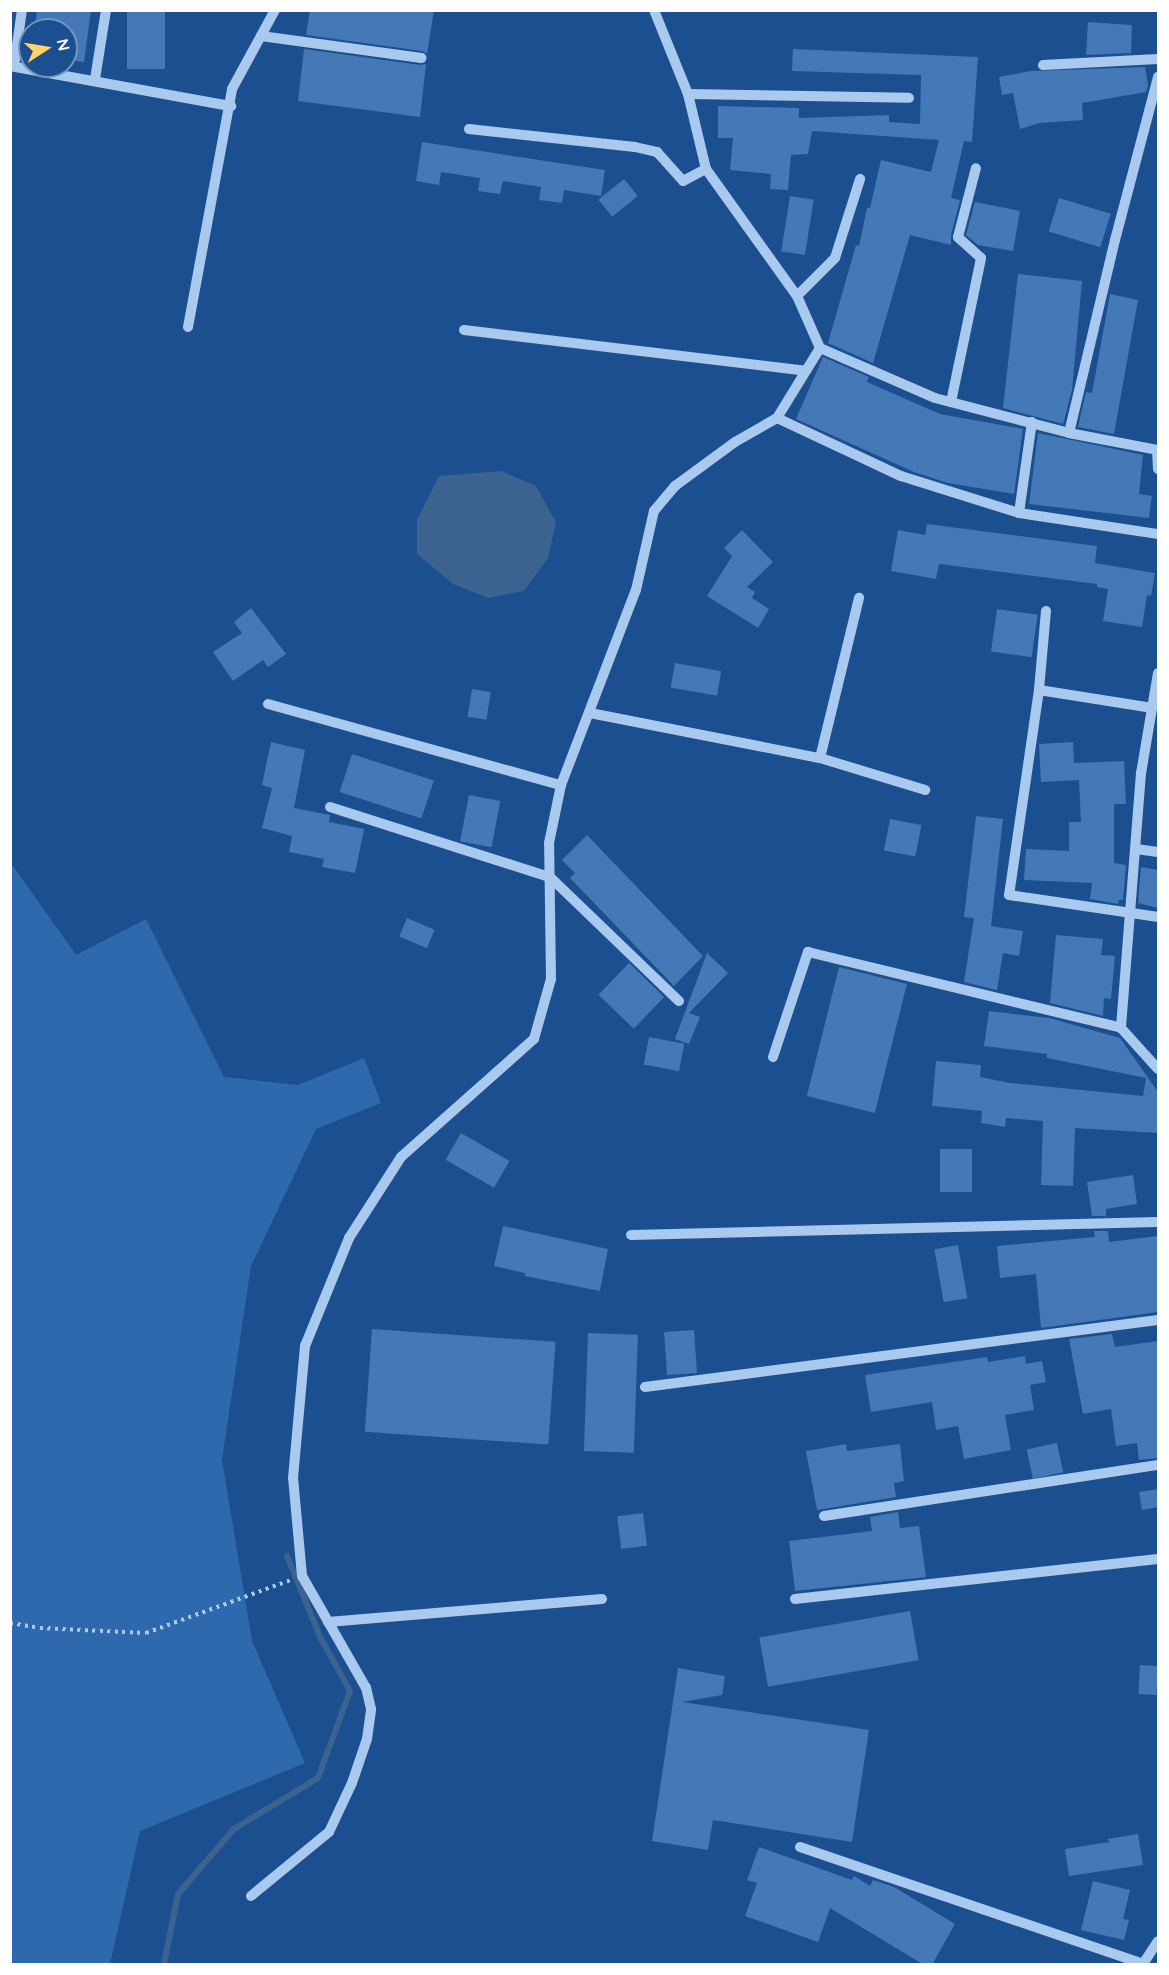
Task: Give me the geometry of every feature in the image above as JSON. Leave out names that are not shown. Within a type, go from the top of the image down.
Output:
[{"type":"street","points":[[22,10],[12,66],[95,79],[231,106]]},
{"type":"street","points":[[95,79],[106,10]]},
{"type":"street","points":[[188,327],[231,106],[232,89],[275,10]]},
{"type":"street","points":[[654,10],[688,94],[706,169],[797,296],[820,348],[935,398],[1069,433],[1158,450],[1158,469]]},
{"type":"street","points":[[261,36],[421,58]]},
{"type":"street","points":[[1043,65],[1158,59]]},
{"type":"street","points":[[1069,433],[1115,240],[1158,77]]},
{"type":"street","points":[[688,94],[909,98]]},
{"type":"street","points":[[469,129],[635,147],[657,152],[683,181],[706,169]]},
{"type":"street","points":[[951,402],[981,258],[958,237],[976,168]]},
{"type":"street","points":[[797,296],[835,258],[860,179]]},
{"type":"street","points":[[464,330],[806,371]]},
{"type":"street","points":[[251,1896],[329,1832],[352,1783],[367,1739],[371,1709],[366,1688],[302,1576],[293,1478],[305,1346],[349,1238],[400,1157],[534,1039],[551,979],[549,843],[561,785],[636,590],[654,511],[675,486],[735,442],[777,418],[820,348]]},
{"type":"street","points":[[777,418],[901,476],[1019,513],[1158,534]]},
{"type":"street","points":[[1019,513],[1032,422]]},
{"type":"street","points":[[820,758],[859,598]]},
{"type":"street","points":[[1046,611],[1039,690],[1010,895],[1131,915],[1158,917]]},
{"type":"street","points":[[1121,1028],[1141,773],[1158,673]]},
{"type":"street","points":[[1039,690],[1153,708]]},
{"type":"street","points":[[268,704],[561,785]]},
{"type":"street","points":[[590,713],[820,758],[925,790]]},
{"type":"street","points":[[330,807],[550,877],[679,1001]]},
{"type":"street","points":[[1136,849],[1158,852]]},
{"type":"street","points":[[773,1057],[808,952],[1121,1028],[1158,1069]]},
{"type":"street","points":[[631,1235],[1158,1222]]},
{"type":"street","points":[[645,1387],[1158,1320]]},
{"type":"street","points":[[824,1516],[1158,1465]]},
{"type":"street","points":[[795,1599],[1158,1559]]},
{"type":"street","points":[[328,1622],[602,1599]]},
{"type":"street","points":[[800,1847],[1143,1964],[1158,1941]]},
{"type":"path","points":[[10,1623],[40,1629],[146,1633],[302,1576]]},
{"type":"shaded area","points":[[501,471],[536,486],[556,522],[548,558],[524,591],[488,598],[453,584],[417,554],[417,520],[439,476]]},
{"type":"shaded area","points":[[11,863],[76,955],[146,919],[224,1077],[298,1085],[364,1058],[381,1103],[316,1129],[251,1266],[222,1460],[252,1641],[305,1763],[140,1831],[110,1964],[11,1964]]},
{"type":"building","points":[[37,10],[91,10],[84,62],[78,61],[78,18],[36,18]]},
{"type":"building","points":[[127,10],[165,10],[165,69],[127,69]]},
{"type":"building","points":[[310,10],[434,10],[427,54],[422,51],[306,35]]},
{"type":"building","points":[[1088,22],[1132,25],[1131,53],[1086,55]]},
{"type":"building","points":[[304,49],[426,64],[420,117],[298,101]]},
{"type":"building","points":[[793,49],[978,57],[972,142],[964,141],[951,198],[960,200],[951,235],[951,245],[910,235],[873,363],[828,343],[856,245],[859,246],[881,160],[931,172],[939,140],[812,131],[808,154],[791,155],[788,190],[770,189],[771,174],[730,170],[733,138],[718,138],[718,106],[799,108],[799,118],[889,115],[889,122],[920,124],[921,75],[792,71]]},
{"type":"building","points":[[1145,67],[1148,85],[1146,92],[1082,103],[1083,120],[1040,123],[1020,129],[1013,93],[1002,95],[999,77],[1031,71]]},
{"type":"building","points":[[422,142],[605,170],[601,196],[564,190],[562,203],[539,200],[541,187],[503,181],[500,194],[478,191],[480,178],[441,172],[439,185],[416,181]]},
{"type":"building","points":[[624,179],[638,196],[612,217],[598,200]]},
{"type":"building","points":[[790,196],[814,200],[805,255],[781,251]]},
{"type":"building","points":[[1059,198],[1111,214],[1100,247],[1049,231]]},
{"type":"building","points":[[975,202],[1020,211],[1013,251],[978,245],[966,235]]},
{"type":"building","points":[[1018,274],[1082,281],[1072,390],[1063,424],[1003,408]]},
{"type":"building","points":[[1110,294],[1138,300],[1114,434],[1078,427],[1086,392],[1092,393]]},
{"type":"building","points":[[823,357],[869,377],[867,382],[940,414],[1023,429],[1014,494],[948,483],[914,472],[796,419]]},
{"type":"building","points":[[1038,433],[1143,455],[1139,494],[1152,496],[1149,518],[1029,504]]},
{"type":"building","points":[[927,524],[1097,546],[1095,563],[1155,573],[1151,596],[1147,595],[1142,627],[1103,621],[1108,589],[1097,587],[1097,584],[939,564],[936,579],[891,571],[898,530],[925,535]]},
{"type":"building","points":[[742,530],[773,562],[747,587],[755,592],[752,598],[769,609],[758,628],[707,596],[732,556],[724,548]]},
{"type":"building","points":[[251,608],[286,654],[268,667],[263,660],[233,681],[213,652],[242,633],[234,622]]},
{"type":"building","points":[[997,609],[1038,615],[1032,657],[991,652]]},
{"type":"building","points":[[675,663],[721,671],[717,696],[671,688]]},
{"type":"building","points":[[472,689],[491,692],[486,720],[468,717]]},
{"type":"building","points":[[271,742],[305,750],[294,808],[330,815],[329,822],[364,829],[355,873],[322,867],[324,859],[289,852],[292,836],[262,828],[272,788],[262,785]]},
{"type":"building","points":[[1073,742],[1074,763],[1124,761],[1126,804],[1114,804],[1114,863],[1126,865],[1123,900],[1119,900],[1118,904],[1090,899],[1092,883],[1024,880],[1026,849],[1069,851],[1069,822],[1081,822],[1079,780],[1041,782],[1039,744]]},
{"type":"building","points":[[352,754],[434,781],[421,819],[340,792]]},
{"type":"building","points":[[469,795],[500,801],[491,847],[460,841]]},
{"type":"building","points":[[976,816],[1003,819],[991,926],[1023,931],[1019,956],[1003,953],[997,990],[964,982],[974,918],[964,917]]},
{"type":"building","points":[[890,819],[921,825],[915,857],[884,850]]},
{"type":"building","points":[[587,835],[703,956],[674,986],[570,878],[575,873],[562,860]]},
{"type":"building","points":[[1141,867],[1158,870],[1158,908],[1138,903]]},
{"type":"building","points":[[407,918],[435,930],[427,948],[399,936]]},
{"type":"building","points":[[1056,935],[1103,939],[1101,955],[1115,956],[1111,999],[1104,998],[1103,1016],[1050,1003]]},
{"type":"building","points":[[707,953],[728,973],[689,1013],[700,1017],[689,1044],[675,1039]]},
{"type":"building","points":[[629,963],[664,997],[634,1029],[598,995]]},
{"type":"building","points":[[839,967],[907,984],[875,1113],[807,1096]]},
{"type":"building","points":[[989,1011],[1049,1018],[1120,1038],[1158,1092],[1158,1133],[1075,1128],[1073,1186],[1041,1185],[1043,1121],[1006,1118],[1005,1127],[981,1123],[982,1111],[932,1106],[936,1061],[981,1065],[980,1077],[1010,1083],[1143,1096],[1146,1078],[1047,1058],[1047,1054],[984,1046]]},
{"type":"building","points":[[649,1037],[684,1044],[679,1071],[644,1064]]},
{"type":"building","points":[[461,1133],[509,1161],[494,1188],[446,1160]]},
{"type":"building","points":[[940,1149],[972,1149],[972,1192],[940,1192]]},
{"type":"building","points":[[1133,1175],[1137,1204],[1106,1209],[1106,1216],[1092,1216],[1087,1182]]},
{"type":"building","points":[[503,1226],[608,1249],[600,1291],[525,1276],[525,1273],[494,1266]]},
{"type":"building","points":[[1094,1231],[1108,1231],[1109,1242],[1158,1236],[1158,1312],[1041,1328],[1036,1274],[1000,1278],[997,1246],[1095,1237]]},
{"type":"building","points":[[958,1245],[967,1298],[944,1302],[934,1249]]},
{"type":"building","points":[[372,1329],[556,1342],[548,1445],[365,1432]]},
{"type":"building","points":[[694,1330],[697,1373],[667,1375],[664,1332]]},
{"type":"building","points":[[588,1333],[638,1335],[634,1453],[584,1451]]},
{"type":"building","points":[[1112,1334],[1115,1347],[1158,1341],[1158,1458],[1139,1460],[1137,1443],[1116,1446],[1111,1409],[1083,1414],[1069,1339]]},
{"type":"building","points":[[1025,1356],[1026,1364],[1042,1361],[1046,1382],[1030,1385],[1034,1410],[1005,1415],[1011,1450],[964,1459],[958,1426],[936,1430],[932,1402],[871,1412],[865,1375],[987,1357],[988,1362]]},
{"type":"building","points":[[1057,1443],[1063,1472],[1033,1479],[1027,1449]]},
{"type":"building","points":[[846,1444],[847,1451],[900,1444],[904,1481],[894,1483],[896,1497],[817,1510],[806,1451]]},
{"type":"building","points":[[1158,1489],[1158,1507],[1142,1510],[1139,1492]]},
{"type":"building","points":[[898,1512],[900,1528],[919,1526],[926,1577],[795,1591],[789,1541],[872,1531],[870,1517]]},
{"type":"building","points":[[643,1513],[647,1546],[621,1549],[617,1516]]},
{"type":"building","points":[[910,1611],[919,1660],[768,1687],[759,1638]]},
{"type":"building","points":[[1140,1665],[1158,1666],[1156,1695],[1138,1694]]},
{"type":"building","points":[[678,1668],[725,1676],[722,1695],[682,1702],[869,1730],[852,1842],[713,1820],[708,1850],[652,1841]]},
{"type":"building","points":[[1138,1834],[1143,1865],[1069,1876],[1065,1849],[1109,1842],[1108,1839]]},
{"type":"building","points":[[759,1847],[852,1880],[854,1876],[870,1886],[873,1880],[894,1887],[955,1924],[932,1965],[924,1965],[830,1908],[818,1942],[745,1916],[757,1883],[747,1880]]},
{"type":"building","points":[[1093,1881],[1130,1890],[1123,1919],[1129,1920],[1124,1940],[1081,1930]]},
{"type":"waterway","points":[[164,1964],[178,1894],[234,1829],[318,1778],[350,1691],[321,1639],[287,1556]]}]
